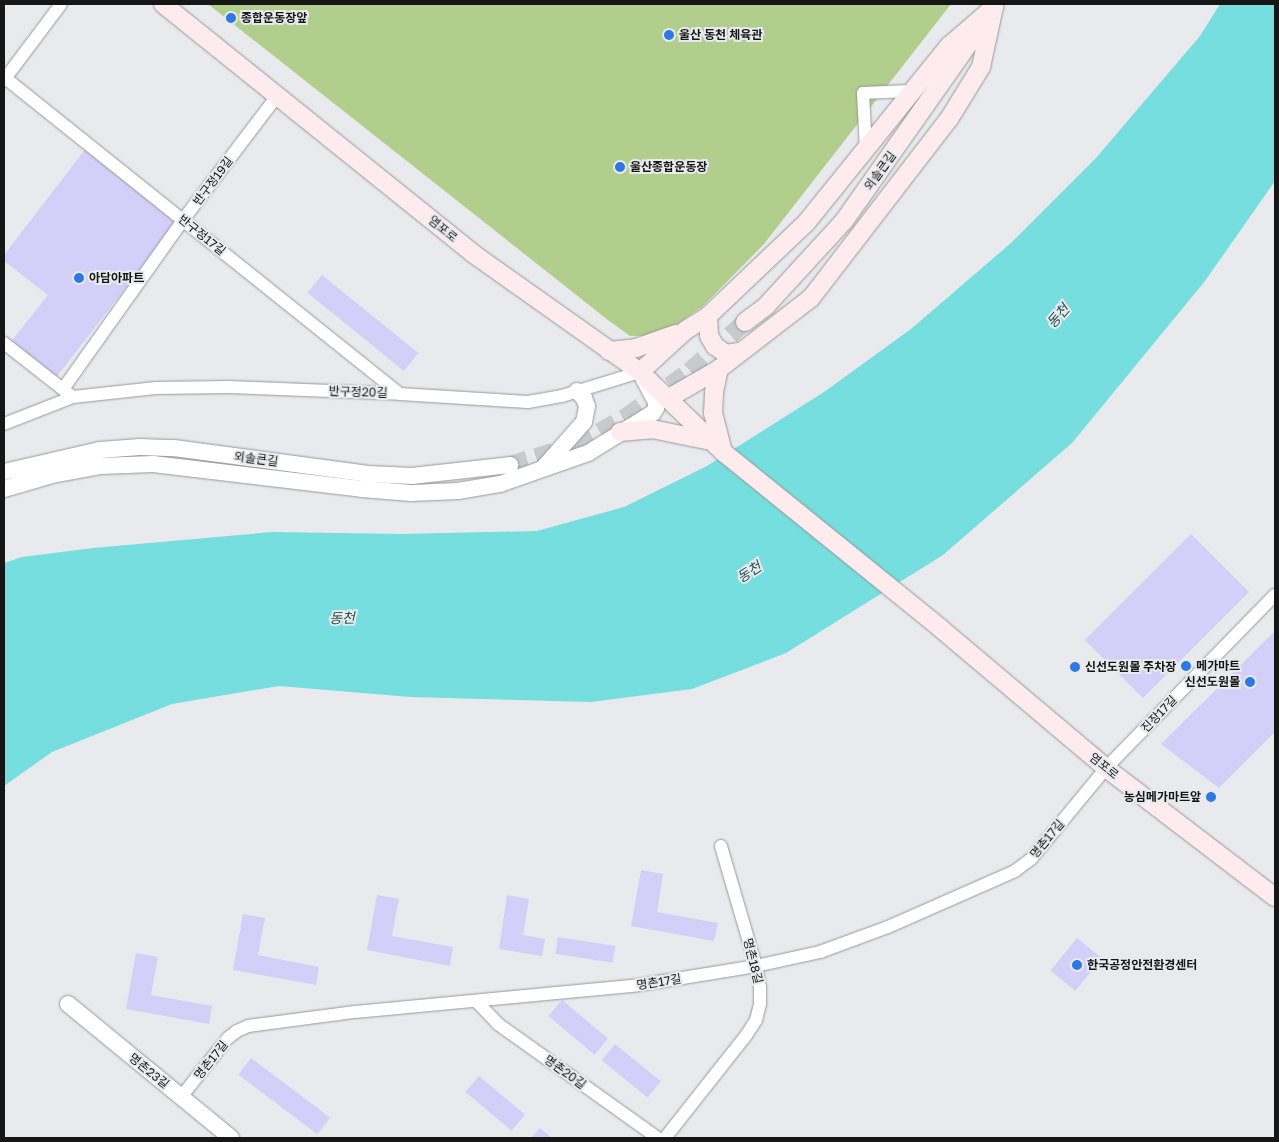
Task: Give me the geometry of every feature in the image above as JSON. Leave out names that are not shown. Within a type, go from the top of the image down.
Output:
[{"type":"main road","name":"염포로","points":[[163,4],[476,255],[640,372],[718,447],[940,628],[1106,768],[1275,897]]},
{"type":"main road","points":[[640,372],[686,330],[708,316],[806,223],[948,46],[995,6]]},
{"type":"main road","points":[[667,399],[719,369],[811,298],[949,119],[981,66],[995,6]]},
{"type":"main road","name":"외솔큰길","points":[[745,322],[766,306],[844,221],[995,6]]},
{"type":"main road","points":[[708,316],[709,336],[716,346],[726,354],[740,352]]},
{"type":"main road","points":[[609,351],[636,348],[686,330]]},
{"type":"main road","points":[[620,432],[652,429],[684,434],[718,447],[713,413],[714,392],[719,369]]},
{"type":"street","points":[[4,78],[61,4]]},
{"type":"street","name":"반구정17길","points":[[4,78],[400,394]]},
{"type":"street","points":[[866,150],[863,92],[910,91]]},
{"type":"street","name":"반구정19길","points":[[62,389],[183,220],[278,96]]},
{"type":"street","points":[[4,343],[73,397]]},
{"type":"street","points":[[4,489],[52,475],[101,466],[153,464],[411,493],[458,491],[500,484],[541,471],[588,452],[653,413],[656,408],[656,402],[640,372]]},
{"type":"street","name":"반구정20길","points":[[4,424],[73,397],[156,388],[229,387],[400,394],[528,402],[577,391],[640,372]]},
{"type":"street","points":[[541,471],[584,422],[587,406],[584,398],[577,391]]},
{"type":"street","name":"외솔큰길","points":[[4,472],[17,467],[100,450],[140,447],[174,448],[368,474],[412,476],[510,465]]},
{"type":"street","name":"진장17길","points":[[1106,768],[1275,596]]},
{"type":"street","name":"명촌17길","points":[[181,1097],[228,1038],[248,1026],[476,1000],[639,985],[756,966],[820,952],[888,927],[1015,871],[1031,859],[1106,768]]},
{"type":"street","name":"명촌18길","points":[[665,1138],[736,1050],[756,1020],[760,1004],[760,987],[756,966],[721,846]]},
{"type":"street","name":"명촌20길","points":[[476,1000],[498,1024],[658,1138]]},
{"type":"street","name":"명촌23길","points":[[68,1004],[231,1138]]},
{"type":"green space","name":"울산종합운동장","points":[[208,4],[951,4],[764,244],[703,306],[679,323],[645,336],[630,336]]},
{"type":"water","name":"동천","points":[[1220,4],[1275,4],[1275,181],[1205,281],[1072,443],[943,555],[786,653],[692,689],[591,702],[410,697],[279,686],[172,704],[52,752],[4,786],[4,563],[22,557],[93,548],[272,532],[403,534],[537,531],[624,507],[707,466],[824,392],[911,329],[1011,243],[1096,158],[1200,36]]},
{"type":"building","name":"아담아파트","points":[[87,147],[179,219],[55,379],[10,343],[48,295],[4,261],[4,255]]},
{"type":"building","points":[[322,275],[418,353],[404,371],[308,293]]},
{"type":"building","points":[[1191,534],[1249,592],[1143,698],[1085,640]]},
{"type":"building","name":"신선도원몰","points":[[1275,631],[1275,732],[1219,788],[1161,744]]},
{"type":"building","points":[[641,870],[663,874],[657,912],[718,923],[714,941],[631,926]]},
{"type":"building","points":[[377,895],[399,899],[392,936],[453,947],[450,966],[367,950]]},
{"type":"building","points":[[507,895],[529,899],[523,935],[545,939],[542,956],[499,949]]},
{"type":"building","points":[[243,914],[265,918],[258,955],[319,967],[316,985],[233,970]]},
{"type":"building","points":[[558,937],[615,946],[613,963],[555,954]]},
{"type":"building","name":"한국공정안전환경센터","points":[[1077,938],[1102,958],[1075,991],[1051,971]]},
{"type":"building","points":[[136,953],[158,957],[151,995],[212,1006],[209,1024],[126,1009]]},
{"type":"building","points":[[562,1000],[608,1039],[594,1055],[549,1016]]},
{"type":"building","points":[[615,1044],[661,1081],[648,1097],[602,1060]]},
{"type":"building","points":[[251,1058],[330,1118],[317,1134],[238,1075]]},
{"type":"building","points":[[479,1076],[525,1115],[511,1131],[466,1092]]},
{"type":"building","points":[[540,1128],[552,1138],[531,1138]]},
{"type":"tunnel","points":[[510,465],[576,445],[626,417],[690,371],[745,322]]},
{"type":"place","name":"종합운동장앞","points":[[231,18]]},
{"type":"place","name":"울산 동천 체육관","points":[[669,35]]},
{"type":"place","name":"울산종합운동장","points":[[620,167]]},
{"type":"place","name":"아담아파트","points":[[79,278]]},
{"type":"place","name":"메가마트","points":[[1186,666]]},
{"type":"place","name":"신선도원몰 주차장","points":[[1075,667]]},
{"type":"place","name":"신선도원몰","points":[[1250,682]]},
{"type":"place","name":"농심메가마트앞","points":[[1211,797]]},
{"type":"place","name":"한국공정안전환경센터","points":[[1077,965]]}]
